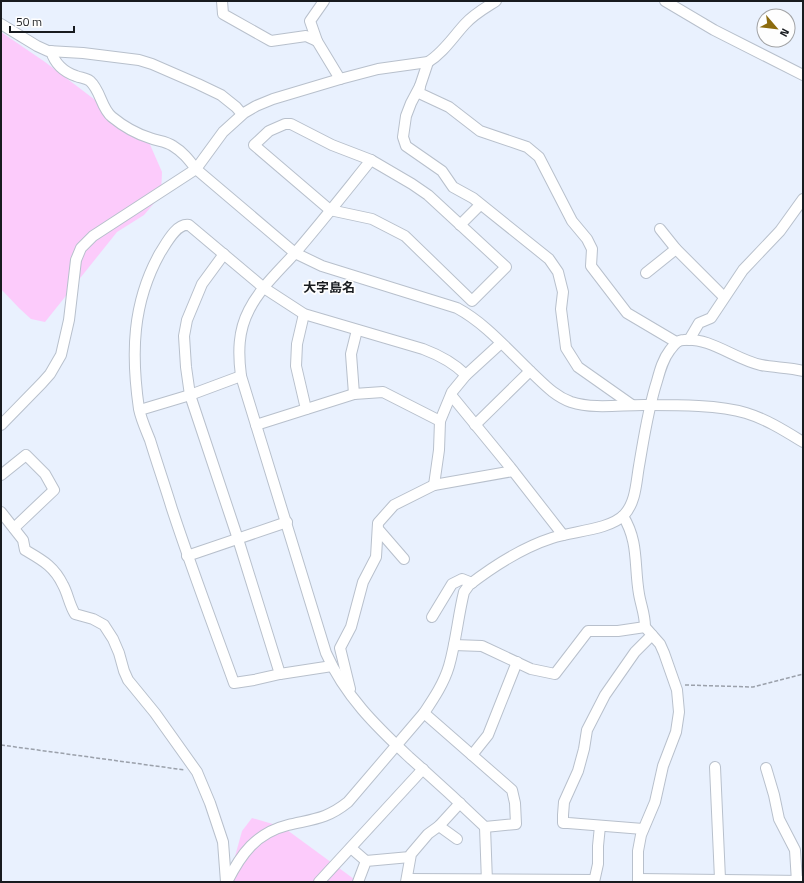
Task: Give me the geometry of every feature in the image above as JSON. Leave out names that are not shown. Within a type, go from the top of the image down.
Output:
[{"type":"street","points":[[222,1],[223,14],[271,41],[306,36],[316,41]]},
{"type":"street","points":[[324,1],[310,21],[316,41],[340,79]]},
{"type":"street","points":[[1,425],[50,374],[61,355],[69,320],[74,267],[81,248],[93,236],[196,169],[223,132],[242,114],[273,99],[340,79],[378,69],[428,62],[444,48],[466,23],[483,9],[496,1]]},
{"type":"street","points":[[665,1],[714,30],[803,75]]},
{"type":"street","points":[[1,24],[48,51],[83,53],[139,60],[152,64],[221,95],[242,114]]},
{"type":"street","points":[[51,51],[63,70],[92,82],[106,111],[111,116],[125,126],[148,138],[166,142],[174,146],[187,157],[196,169],[295,253],[322,266],[457,308],[479,322],[553,392],[566,400],[581,404],[649,405],[714,408],[738,411],[762,420],[803,442]]},
{"type":"street","points":[[428,62],[420,86],[406,116],[403,137],[406,146],[442,172],[453,187],[472,198],[549,259],[558,272],[563,292],[561,309],[566,348],[578,367],[632,405]]},
{"type":"street","points":[[420,86],[419,93],[449,107],[480,131],[527,147],[539,158],[572,222],[587,238],[592,250],[591,266],[627,313],[676,342]]},
{"type":"street","points":[[284,124],[291,124],[332,145],[371,160],[428,195],[506,267],[472,301],[405,236],[372,219],[330,210],[254,146],[268,131],[284,124]]},
{"type":"street","points":[[371,160],[295,253],[264,288],[249,310],[243,323],[239,352],[240,376],[287,522],[326,653],[332,666],[371,721],[485,827],[487,881]]},
{"type":"street","points":[[689,340],[699,323],[710,318],[743,270],[780,231],[803,199]]},
{"type":"street","points":[[460,225],[480,205]]},
{"type":"street","points":[[332,666],[234,683],[188,556],[140,410],[135,359],[135,326],[138,307],[156,262],[172,236],[181,226],[184,225],[192,227],[264,288],[304,314],[434,353],[457,366],[466,376]]},
{"type":"street","points":[[660,229],[676,249],[724,297]]},
{"type":"street","points":[[646,273],[676,249]]},
{"type":"street","points":[[224,254],[202,284],[186,320],[184,354],[190,395],[238,539],[280,674]]},
{"type":"street","points":[[304,314],[297,344],[296,366],[306,409]]},
{"type":"street","points":[[354,394],[351,354],[357,330]]},
{"type":"street","points":[[226,882],[241,857],[260,837],[271,831],[287,826],[319,819],[338,810],[348,802],[424,713],[444,680],[449,667],[464,592],[472,583],[510,556],[529,547],[563,535],[599,527],[615,521],[623,516],[629,509],[634,494],[649,405],[666,357],[676,342],[689,340],[705,343],[760,365],[803,370]]},
{"type":"street","points":[[434,484],[439,450],[440,421],[451,395],[457,385],[501,342]]},
{"type":"street","points":[[475,425],[530,371]]},
{"type":"street","points":[[140,410],[190,395],[240,376]]},
{"type":"street","points":[[256,425],[354,394],[383,392],[440,421]]},
{"type":"street","points":[[451,395],[563,535]]},
{"type":"street","points":[[1,475],[26,456],[45,474],[54,490],[14,528]]},
{"type":"street","points":[[352,696],[340,648],[351,627],[363,582],[376,557],[378,523],[394,505],[434,484],[514,472]]},
{"type":"street","points":[[1,512],[23,540],[25,550],[51,566],[64,585],[69,604],[75,614],[93,619],[104,625],[120,653],[124,671],[128,680],[155,713],[197,772],[210,803],[223,842],[226,882]]},
{"type":"street","points":[[623,516],[628,524],[634,542],[639,594],[648,631],[660,644],[664,653],[677,690],[679,712],[679,722],[663,766],[655,802],[643,829],[638,851],[638,880],[720,879],[799,881],[795,850],[779,819],[766,768]]},
{"type":"street","points":[[188,556],[287,522]]},
{"type":"street","points":[[378,529],[404,558]]},
{"type":"street","points":[[432,617],[452,584],[462,579],[472,583]]},
{"type":"street","points":[[454,645],[482,646],[531,669],[555,674],[588,631],[648,631]]},
{"type":"street","points":[[643,829],[564,822],[563,815],[564,802],[578,772],[587,730],[594,714],[648,631]]},
{"type":"street","points":[[472,754],[488,735],[517,662]]},
{"type":"street","points":[[424,713],[512,790],[515,803],[516,824],[485,827]]},
{"type":"street","points":[[715,767],[720,879]]},
{"type":"street","points":[[319,882],[423,769]]},
{"type":"street","points":[[460,803],[439,826],[428,834],[411,854],[406,881],[594,881],[598,864],[600,826]]},
{"type":"street","points":[[439,826],[457,839]]},
{"type":"street","points":[[351,848],[366,861],[410,857]]},
{"type":"street","points":[[358,882],[366,861]]},
{"type":"path","points":[[675,685],[753,687],[803,674]]},
{"type":"path","points":[[1,745],[197,772]]},
{"type":"shaded area","points":[[1,32],[45,62],[148,140],[162,172],[161,195],[144,215],[117,232],[45,322],[31,319],[1,289]]},
{"type":"shaded area","points":[[252,818],[283,827],[358,882],[228,882],[242,831]]},
{"type":"district","name":"大字島名","points":[[329,287]]}]
